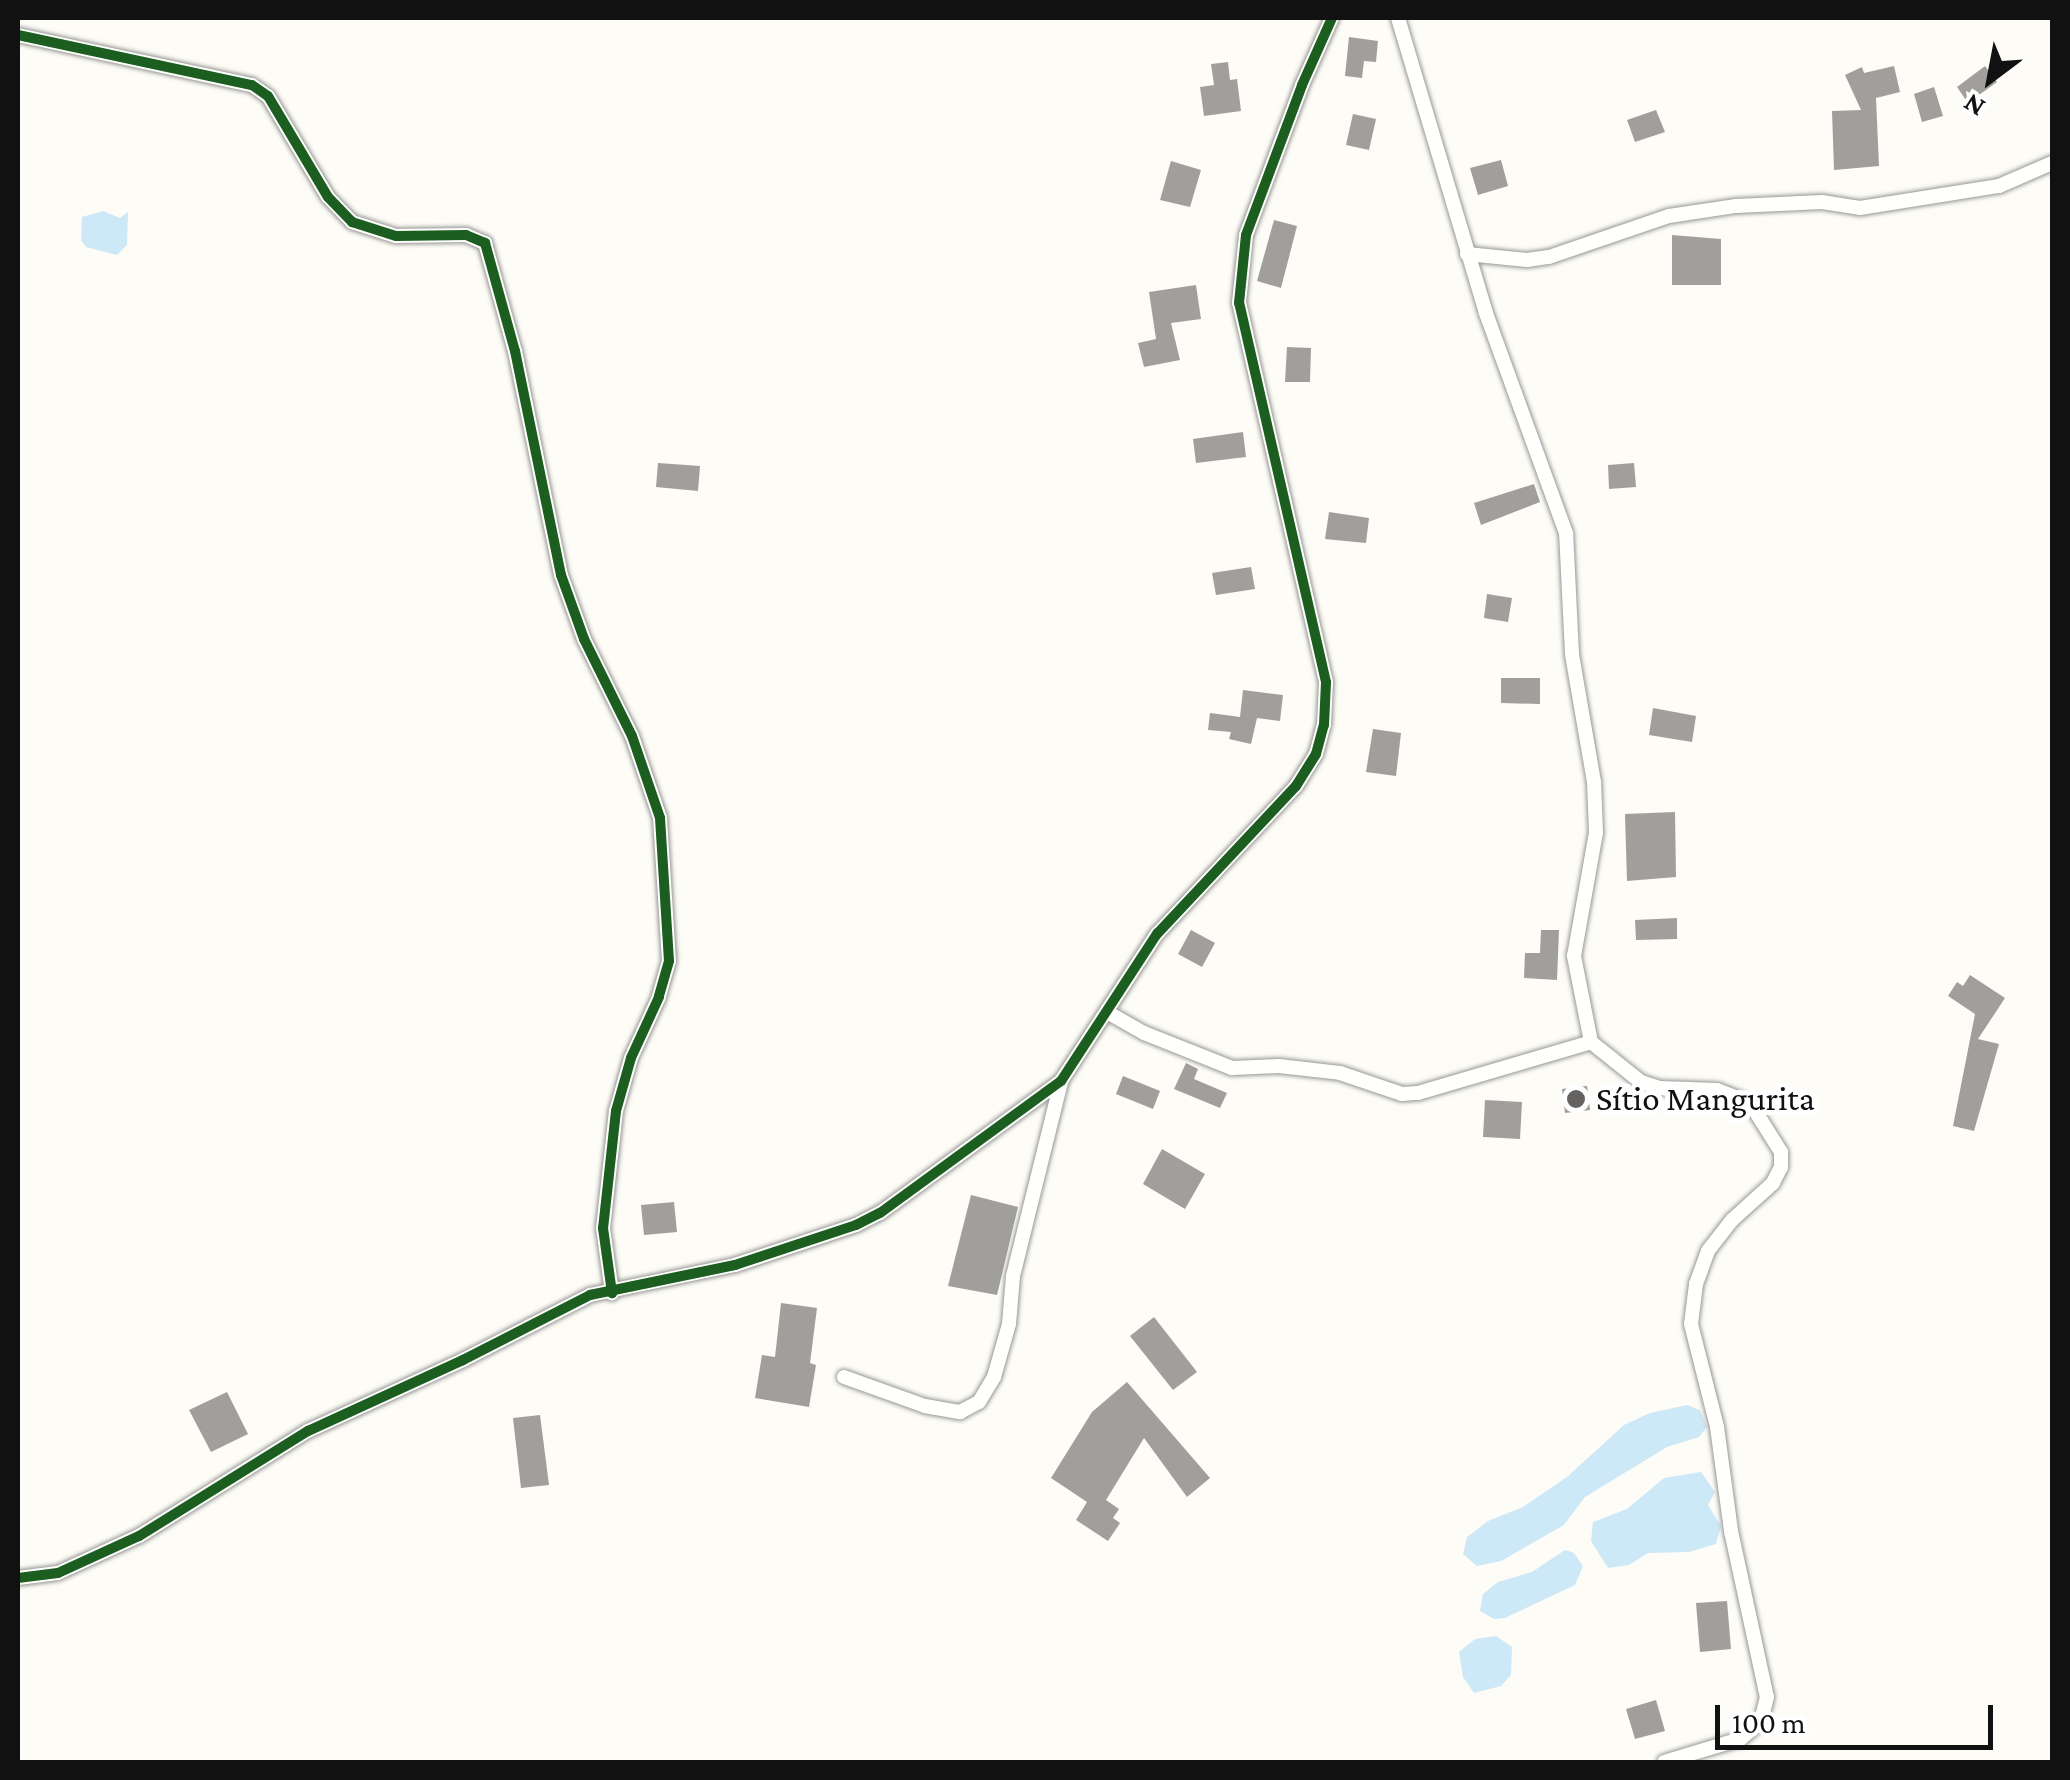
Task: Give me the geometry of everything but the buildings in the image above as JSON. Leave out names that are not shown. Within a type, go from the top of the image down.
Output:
[{"type":"street","points":[[844,1377],[925,1406],[960,1412],[979,1402],[994,1377],[1009,1324],[1014,1276],[1061,1081],[1157,934],[1296,786],[1316,754],[1324,725],[1326,682],[1238,303],[1246,235],[1302,85],[1332,18]]},
{"type":"street","points":[[1398,18],[1468,254],[1566,533],[1572,654],[1594,782],[1596,833],[1574,956],[1591,1042],[1641,1082],[1660,1088],[1717,1090],[1740,1099],[1754,1109],[1780,1152],[1781,1168],[1773,1183],[1732,1220],[1708,1250],[1696,1284],[1691,1324],[1716,1427],[1732,1531],[1767,1696],[1761,1721],[1740,1739],[1664,1762]]},
{"type":"street","points":[[18,36],[252,85],[268,96],[328,197],[352,222],[396,236],[466,235],[485,242],[515,351],[561,575],[584,640],[632,736],[660,818],[668,961],[659,996],[631,1058],[616,1111],[603,1228],[612,1293]]},
{"type":"street","points":[[1468,254],[1526,260],[1549,257],[1670,216],[1736,206],[1822,202],[1860,208],[1999,186],[2052,164]]},
{"type":"street","points":[[1107,1012],[1144,1032],[1232,1068],[1279,1066],[1340,1073],[1402,1094],[1418,1093],[1591,1042]]},
{"type":"street","points":[[18,1578],[58,1573],[139,1536],[308,1431],[463,1360],[590,1295],[774,1254],[856,1225],[880,1213],[1061,1081]]},
{"type":"water","points":[[103,211],[120,218],[128,212],[127,245],[117,255],[86,247],[81,240],[82,217]]},
{"type":"water","points":[[1687,1405],[1700,1410],[1707,1427],[1699,1437],[1667,1447],[1585,1497],[1564,1525],[1501,1561],[1477,1566],[1463,1554],[1467,1537],[1488,1521],[1523,1507],[1567,1477],[1624,1425],[1650,1413]]},
{"type":"water","points":[[1701,1472],[1715,1492],[1708,1505],[1721,1526],[1716,1544],[1689,1552],[1648,1553],[1629,1565],[1608,1568],[1591,1541],[1593,1522],[1627,1509],[1664,1478]]},
{"type":"water","points":[[1565,1550],[1574,1553],[1583,1566],[1575,1585],[1505,1618],[1494,1619],[1480,1611],[1483,1594],[1498,1582],[1532,1572]]},
{"type":"water","points":[[1496,1636],[1512,1647],[1511,1675],[1501,1686],[1474,1693],[1463,1677],[1459,1652],[1475,1639]]},
{"type":"cycle path","points":[[18,1578],[58,1573],[139,1536],[308,1431],[463,1360],[590,1295],[735,1265],[856,1225],[880,1213],[1061,1081],[1157,934],[1296,786],[1316,754],[1324,725],[1326,682],[1239,303],[1246,235],[1302,85],[1332,18]]},
{"type":"cycle path","points":[[18,35],[252,85],[268,96],[328,197],[352,222],[396,236],[466,235],[485,243],[515,351],[561,575],[584,639],[632,736],[660,818],[669,961],[659,997],[631,1058],[616,1111],[603,1228],[612,1293]]},
{"type":"place","name":"Sítio Mangurita","points":[[1576,1099]]}]
